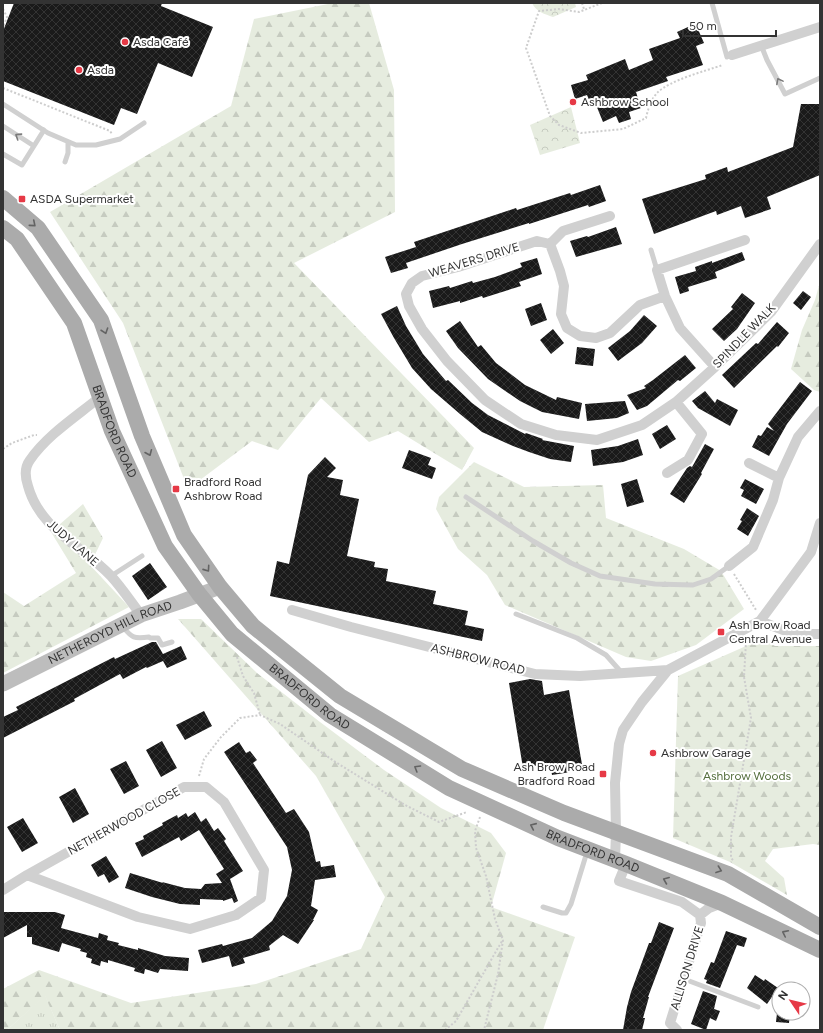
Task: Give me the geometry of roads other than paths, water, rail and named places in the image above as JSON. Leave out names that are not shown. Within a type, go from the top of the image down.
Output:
[{"type":"main road","name":"BRADFORD ROAD","points":[[3,198],[38,228],[101,320],[142,436],[184,535],[220,587],[253,626],[340,696],[462,769],[564,813],[728,874],[820,927]]},
{"type":"main road","name":"BRADFORD ROAD","points":[[3,228],[17,239],[74,323],[112,431],[165,546],[199,594],[232,634],[330,715],[449,788],[558,838],[722,903],[820,950]]},
{"type":"main road","points":[[165,546],[184,535]]},
{"type":"street","points":[[730,56],[820,27]]},
{"type":"street","points":[[610,216],[563,231],[550,244],[564,286],[561,314],[567,328],[580,336],[596,338],[610,332],[640,305],[665,296]]},
{"type":"street","points":[[715,367],[680,328],[665,296],[657,270],[745,240]]},
{"type":"street","name":"WEAVERS DRIVE","points":[[406,294],[412,283],[422,276],[458,267],[537,241],[550,244]]},
{"type":"street","name":"SPINDLE WALK","points":[[406,294],[409,306],[422,329],[447,361],[485,400],[521,424],[556,435],[597,440],[642,425],[676,402],[715,367],[771,312],[820,244]]},
{"type":"street","name":"JUDY LANE","points":[[100,397],[51,437],[29,460],[26,468],[26,479],[30,494],[38,510],[49,524],[111,576],[141,615]]},
{"type":"street","points":[[668,473],[688,460],[702,434],[676,402]]},
{"type":"street","points":[[729,566],[753,547],[773,500],[779,478],[798,437],[820,411]]},
{"type":"street","points":[[749,463],[779,478]]},
{"type":"street","name":"ASHBROW ROAD","points":[[620,862],[616,832],[615,783],[619,744],[623,730],[642,702],[668,670],[761,620],[811,552],[820,523]]},
{"type":"street","name":"NETHEROYD HILL ROAD","points":[[3,684],[141,615],[220,587]]},
{"type":"street","name":"ASHBROW ROAD","points":[[292,610],[351,627],[530,673],[580,676],[668,670]]},
{"type":"street","points":[[761,620],[786,631],[799,634],[820,634]]},
{"type":"street","name":"NETHERWOOD CLOSE","points":[[3,890],[27,875],[184,786],[206,787],[224,802],[264,870],[261,898],[236,915],[190,929],[138,917],[27,875]]},
{"type":"street","name":"ALLISON DRIVE","points":[[620,862],[619,881],[682,902],[700,915],[701,923],[670,1023],[677,1030]]},
{"type":"street","points":[[700,915],[710,908],[722,903]]},
{"type":"lane","points":[[712,3],[730,56]]},
{"type":"lane","points":[[762,45],[767,60],[785,94],[820,78]]},
{"type":"lane","points":[[3,104],[44,130],[76,145],[96,145],[115,140],[144,123]]},
{"type":"lane","points":[[3,126],[34,146]]},
{"type":"lane","points":[[3,154],[22,165],[44,130]]},
{"type":"lane","points":[[65,162],[68,153],[68,142]]},
{"type":"lane","points":[[651,250],[657,270]]},
{"type":"lane","points":[[466,497],[533,541],[571,563],[600,576],[655,584],[693,585],[710,579],[729,566]]},
{"type":"lane","points":[[111,576],[142,556]]},
{"type":"lane","points":[[516,614],[577,638],[606,655],[623,673]]},
{"type":"lane","points":[[121,624],[129,635],[134,638],[158,638],[162,645],[172,642]]},
{"type":"lane","points":[[543,907],[566,913],[571,904],[588,849]]},
{"type":"lane","points":[[684,979],[758,1006]]},
{"type":"place","name":"Asda Café","points":[[125,42]]},
{"type":"place","name":"Asda","points":[[79,70]]},
{"type":"place","name":"Ashbrow School","points":[[573,102]]},
{"type":"place","name":"ASDA Supermarket","points":[[22,199]]},
{"type":"place","name":"Bradford Road Ashbrow Road","points":[[176,489]]},
{"type":"place","name":"Ash Brow Road Central Avenue","points":[[721,632]]},
{"type":"place","name":"Ashbrow Garage","points":[[653,753]]},
{"type":"place","name":"Ash Brow Road Bradford Road","points":[[603,774]]},
{"type":"park label","name":"Ashbrow Woods","points":[[747,776]]}]
